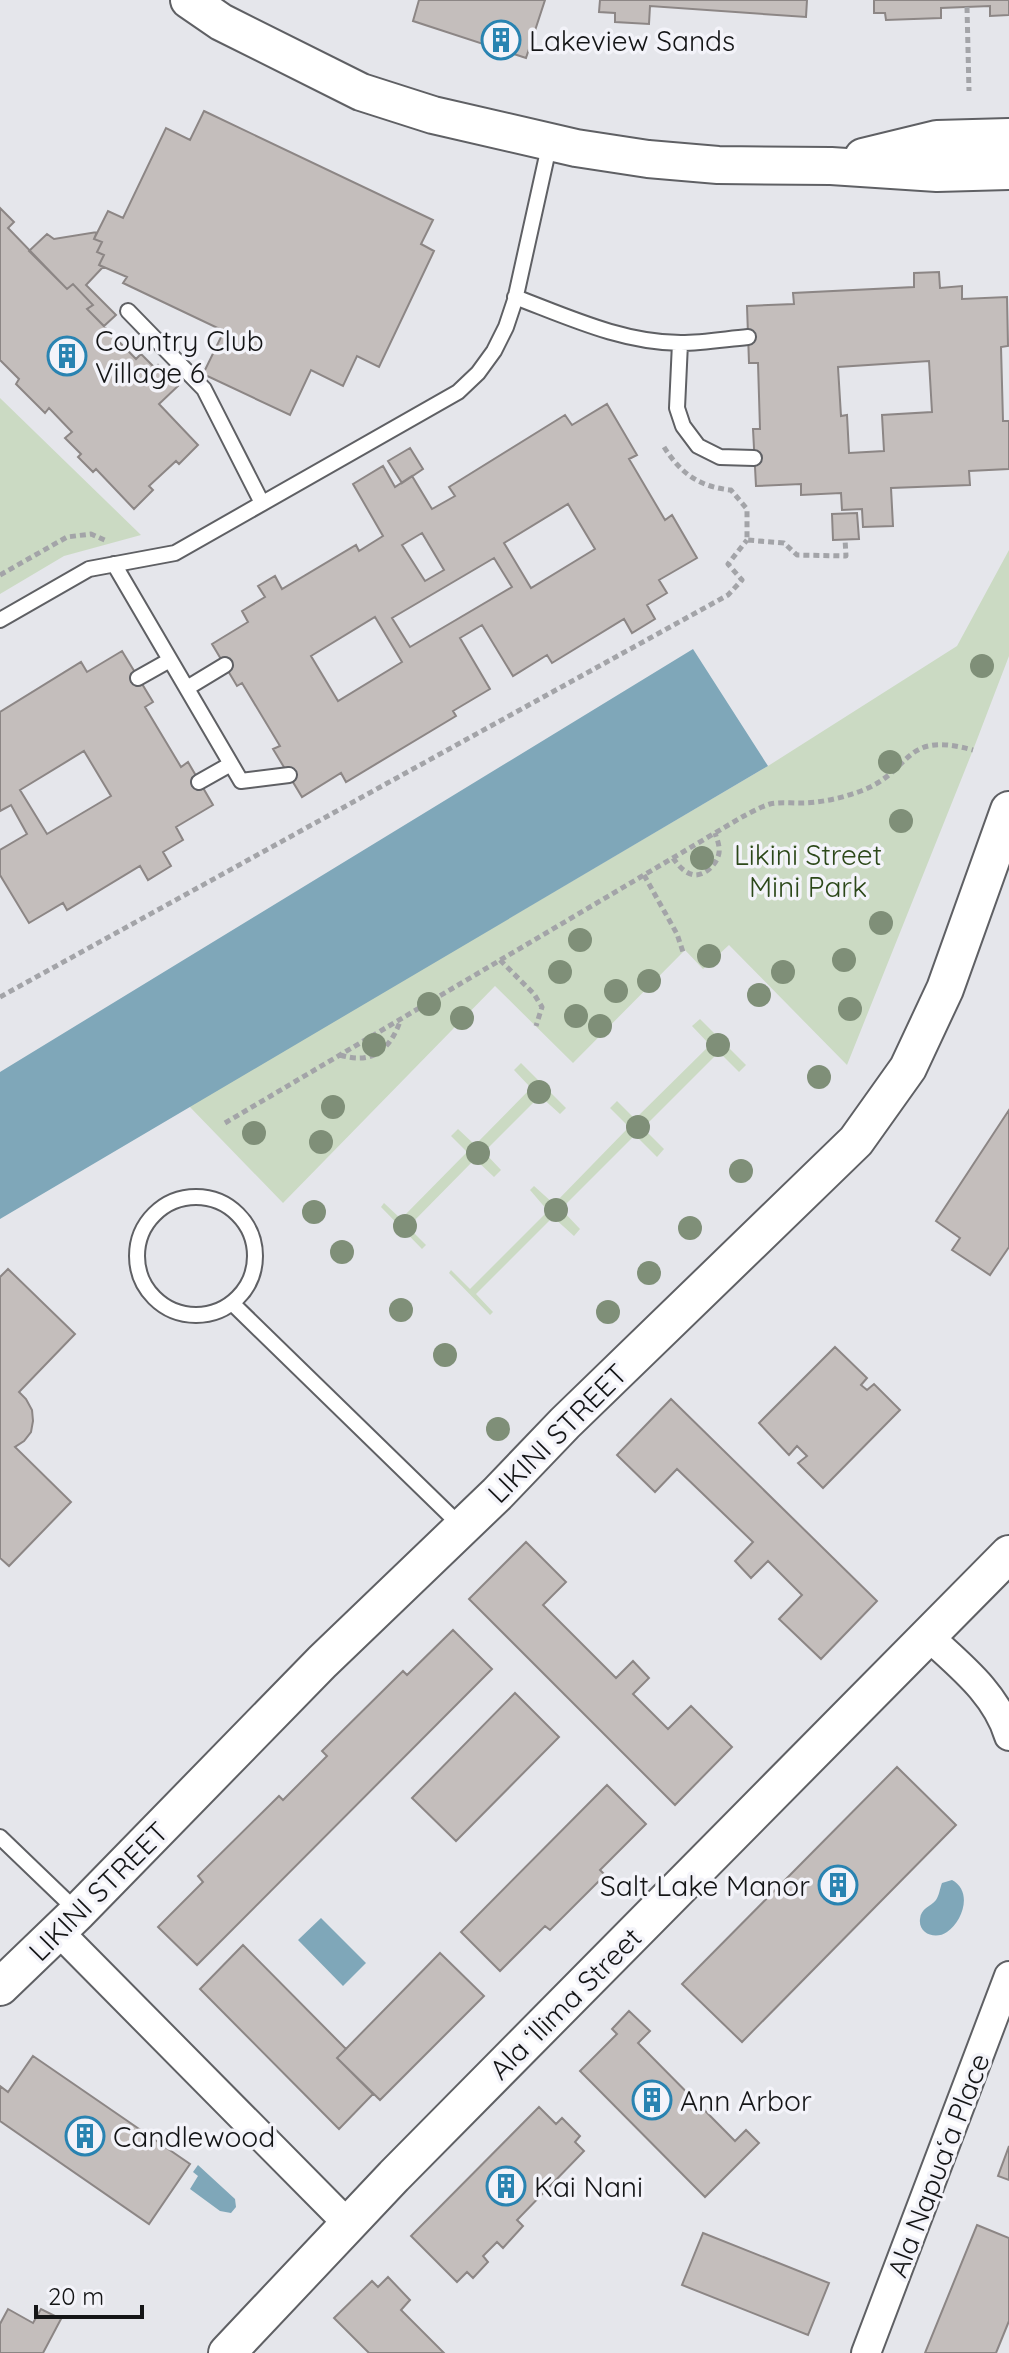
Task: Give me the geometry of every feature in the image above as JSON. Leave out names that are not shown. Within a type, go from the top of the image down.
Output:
[{"type":"street","points":[[189,0],[221,22],[361,92],[433,115],[576,148],[718,165],[831,166],[937,173],[1009,171]]},
{"type":"street","points":[[831,166],[937,139],[1009,137]]},
{"type":"street","name":"LIKINI STREET","points":[[0,1987],[69,1922],[322,1662],[856,1141],[908,1068],[945,989],[1009,810]]},
{"type":"street","name":"Ala ʻIlima Street","points":[[227,2353],[348,2224],[1009,1554]]},
{"type":"street","points":[[928,1636],[980,1684],[997,1708],[1009,1736]]},
{"type":"street","points":[[69,1922],[348,2224]]},
{"type":"street","name":"Ala Napuaʻa Place","points":[[866,2353],[1009,1976]]},
{"type":"lane","points":[[0,620],[89,569],[175,553],[458,392],[478,373],[506,327],[550,142]]},
{"type":"lane","points":[[515,297],[585,324],[642,339],[680,343],[748,337]]},
{"type":"lane","points":[[128,311],[204,389],[262,503]]},
{"type":"lane","points":[[680,343],[677,408],[683,426],[698,446],[720,457],[754,458]]},
{"type":"lane","points":[[114,564],[241,781],[289,775]]},
{"type":"lane","points":[[138,678],[170,660]]},
{"type":"lane","points":[[187,688],[225,665]]},
{"type":"lane","points":[[199,782],[231,764]]},
{"type":"lane","points":[[187,1197],[207,1198],[225,1204],[241,1216],[251,1233],[256,1252],[254,1271],[246,1289],[233,1304],[215,1313],[196,1316],[177,1313],[159,1303],[146,1289],[139,1271],[137,1251],[142,1232],[153,1216],[168,1204],[187,1197]]},
{"type":"lane","points":[[233,1304],[463,1527]]},
{"type":"lane","points":[[0,1837],[69,1922]]},
{"type":"path","points":[[967,7],[969,91]]},
{"type":"path","points":[[0,997],[728,595],[742,580],[728,564],[747,540],[747,509],[731,490],[701,484],[670,456],[660,439]]},
{"type":"path","points":[[0,575],[67,537],[91,534],[112,543]]},
{"type":"path","points":[[747,540],[784,543],[797,555],[846,556],[845,539]]},
{"type":"path","points":[[225,1123],[715,833],[769,805],[832,799],[876,785],[917,749],[935,744],[973,750]]},
{"type":"path","points":[[673,858],[687,872],[695,875],[707,871],[719,855],[715,833]]},
{"type":"path","points":[[644,875],[677,934],[683,952]]},
{"type":"path","points":[[500,960],[534,994],[542,1007],[536,1026]]},
{"type":"path","points":[[340,1055],[355,1060],[368,1058],[384,1049],[395,1036],[401,1018]]},
{"type":"green space","points":[[0,398],[141,535],[64,556],[0,594]]},
{"type":"green space","name":"Likini Street Mini Park","points":[[1009,550],[1009,656],[847,1065],[729,945],[703,969],[685,950],[573,1063],[495,986],[283,1203],[189,1106],[768,766],[957,646]]},
{"type":"green space","points":[[700,1019],[746,1065],[739,1072],[719,1052],[643,1128],[664,1149],[657,1157],[635,1135],[561,1209],[580,1229],[574,1236],[553,1217],[476,1294],[493,1312],[490,1315],[449,1273],[451,1270],[470,1289],[548,1211],[530,1190],[534,1186],[554,1204],[629,1127],[610,1108],[617,1101],[635,1119],[710,1045],[692,1026]]},
{"type":"green space","points":[[521,1063],[566,1108],[560,1114],[540,1096],[484,1152],[501,1170],[494,1177],[475,1159],[408,1227],[426,1245],[422,1249],[381,1207],[384,1203],[401,1219],[467,1152],[451,1136],[458,1129],[475,1145],[531,1088],[514,1070]]},
{"type":"water","points":[[693,649],[768,766],[0,1219],[0,1072]]},
{"type":"water","points":[[952,1880],[964,1898],[961,1914],[947,1932],[929,1934],[920,1924],[921,1915],[936,1900],[942,1883]]},
{"type":"water","points":[[321,1918],[366,1963],[343,1986],[298,1940]]},
{"type":"water","points":[[198,2165],[235,2199],[236,2207],[231,2213],[220,2211],[190,2189],[198,2176],[193,2172]]},
{"type":"building","name":"Lakeview Sands","points":[[419,0],[545,0],[526,58],[413,21]]},
{"type":"building","points":[[600,0],[807,0],[806,17],[650,6],[649,24],[615,22],[615,13],[599,12]]},
{"type":"building","points":[[874,0],[1009,0],[1009,15],[990,16],[990,6],[941,8],[941,18],[886,20],[885,13],[874,13]]},
{"type":"building","points":[[204,111],[433,220],[421,244],[434,251],[379,367],[357,356],[343,386],[311,370],[290,415],[203,374],[224,331],[123,283],[127,277],[99,265],[104,255],[97,252],[102,242],[94,239],[108,211],[123,218],[166,128],[190,140]]},
{"type":"building","name":"Country Club Village 6","points":[[0,208],[14,222],[8,228],[67,289],[73,284],[93,305],[87,309],[136,359],[141,354],[155,368],[158,365],[178,386],[159,404],[198,445],[149,486],[153,490],[134,509],[96,469],[93,472],[78,457],[81,454],[65,438],[72,432],[49,408],[45,413],[16,384],[19,379],[0,360]]},
{"type":"building","points":[[97,232],[94,239],[102,242],[97,252],[104,255],[99,265],[103,267],[86,285],[116,315],[104,326],[87,309],[93,305],[73,284],[67,289],[29,251],[47,234],[54,239]]},
{"type":"building","points":[[939,272],[940,288],[962,286],[962,299],[1007,297],[1008,346],[1001,347],[1003,421],[1009,421],[1009,469],[969,471],[970,485],[891,488],[893,526],[863,527],[862,509],[842,510],[841,493],[801,495],[801,484],[756,486],[753,429],[760,429],[758,363],[749,363],[747,306],[794,304],[793,293],[914,287],[914,273]],"holes":[[[929,361],[932,412],[882,415],[884,451],[849,453],[847,415],[841,416],[838,367]]]},
{"type":"building","points":[[607,404],[637,455],[629,459],[665,520],[672,515],[697,558],[659,580],[667,593],[647,605],[655,619],[632,633],[624,619],[552,663],[547,655],[513,676],[482,625],[460,638],[490,689],[453,711],[456,716],[346,782],[341,773],[302,797],[273,749],[280,746],[242,683],[237,686],[212,644],[248,622],[242,611],[265,597],[258,586],[275,576],[282,589],[356,545],[359,551],[383,536],[353,484],[383,466],[395,487],[412,476],[432,509],[455,496],[449,487],[565,415],[572,425]],"holes":[[[568,504],[595,549],[531,588],[504,543]],[[422,533],[444,570],[425,581],[402,545]],[[494,558],[512,587],[410,647],[392,618]],[[375,617],[402,662],[338,701],[311,656]]]},
{"type":"building","points":[[410,448],[423,469],[402,483],[388,461]]},
{"type":"building","points":[[857,513],[859,539],[833,540],[832,514]]},
{"type":"building","points":[[122,651],[153,702],[145,707],[181,767],[188,762],[213,805],[176,827],[183,840],[163,852],[171,866],[148,880],[140,866],[67,910],[63,903],[29,923],[0,875],[0,850],[27,834],[11,805],[0,811],[0,712],[81,662],[87,672]],"holes":[[[84,751],[111,796],[47,834],[20,790]]]},
{"type":"building","points":[[1009,1110],[1009,1247],[990,1275],[952,1250],[960,1238],[936,1221]]},
{"type":"building","points":[[8,1269],[75,1334],[19,1392],[32,1410],[33,1421],[31,1432],[15,1447],[71,1502],[9,1566],[0,1558],[0,1277]]},
{"type":"building","points":[[835,1347],[867,1378],[861,1385],[867,1390],[874,1384],[900,1410],[823,1488],[798,1463],[807,1456],[797,1446],[789,1455],[759,1423]]},
{"type":"building","points":[[671,1399],[877,1601],[821,1659],[779,1619],[802,1595],[768,1561],[751,1578],[735,1561],[753,1542],[677,1469],[655,1492],[617,1455]]},
{"type":"building","points":[[526,1542],[566,1582],[543,1605],[616,1678],[633,1661],[649,1678],[633,1694],[668,1729],[691,1706],[732,1747],[675,1805],[469,1599]]},
{"type":"building","points":[[453,1630],[492,1669],[197,1965],[158,1927],[203,1882],[198,1876],[279,1796],[283,1800],[327,1756],[322,1751],[403,1671],[407,1675]]},
{"type":"building","points":[[515,1693],[559,1737],[456,1841],[412,1798]]},
{"type":"building","name":"Salt Lake Manor","points":[[897,1767],[956,1825],[742,2042],[682,1984]]},
{"type":"building","points":[[607,1785],[646,1824],[600,1870],[605,1875],[550,1930],[545,1926],[500,1971],[461,1932]]},
{"type":"building","points":[[243,1945],[346,2049],[337,2058],[373,2094],[339,2129],[200,1989]]},
{"type":"building","points":[[440,1953],[484,1996],[380,2100],[337,2058]]},
{"type":"building","name":"Ann Arbor","points":[[629,2011],[650,2031],[638,2043],[735,2141],[746,2130],[759,2143],[705,2197],[580,2071],[617,2034],[612,2029]]},
{"type":"building","name":"Candlewood","points":[[33,2056],[190,2164],[149,2224],[0,2121],[0,2086],[8,2092]]},
{"type":"building","name":"Kai Nani","points":[[539,2107],[556,2124],[562,2118],[580,2136],[575,2142],[584,2151],[517,2220],[523,2226],[503,2248],[497,2242],[483,2256],[488,2262],[473,2278],[467,2272],[457,2282],[411,2236]]},
{"type":"building","points":[[1009,2146],[1009,2180],[998,2176]]},
{"type":"building","points":[[977,2225],[1009,2238],[1009,2321],[996,2353],[925,2353]]},
{"type":"building","points":[[703,2233],[829,2283],[808,2335],[682,2285]]},
{"type":"building","points":[[388,2277],[410,2300],[401,2310],[444,2353],[369,2353],[334,2318],[372,2281],[378,2287]]},
{"type":"building","points":[[8,2309],[33,2323],[41,2309],[61,2319],[43,2353],[0,2353],[0,2324]]},
{"type":"place","name":"Lakeview Sands","points":[[501,40]]},
{"type":"place","name":"Country Club Village 6","points":[[67,356]]},
{"type":"place","name":"Salt Lake Manor","points":[[838,1885]]},
{"type":"place","name":"Ann Arbor","points":[[652,2100]]},
{"type":"place","name":"Candlewood","points":[[85,2136]]},
{"type":"place","name":"Kai Nani","points":[[506,2186]]}]
